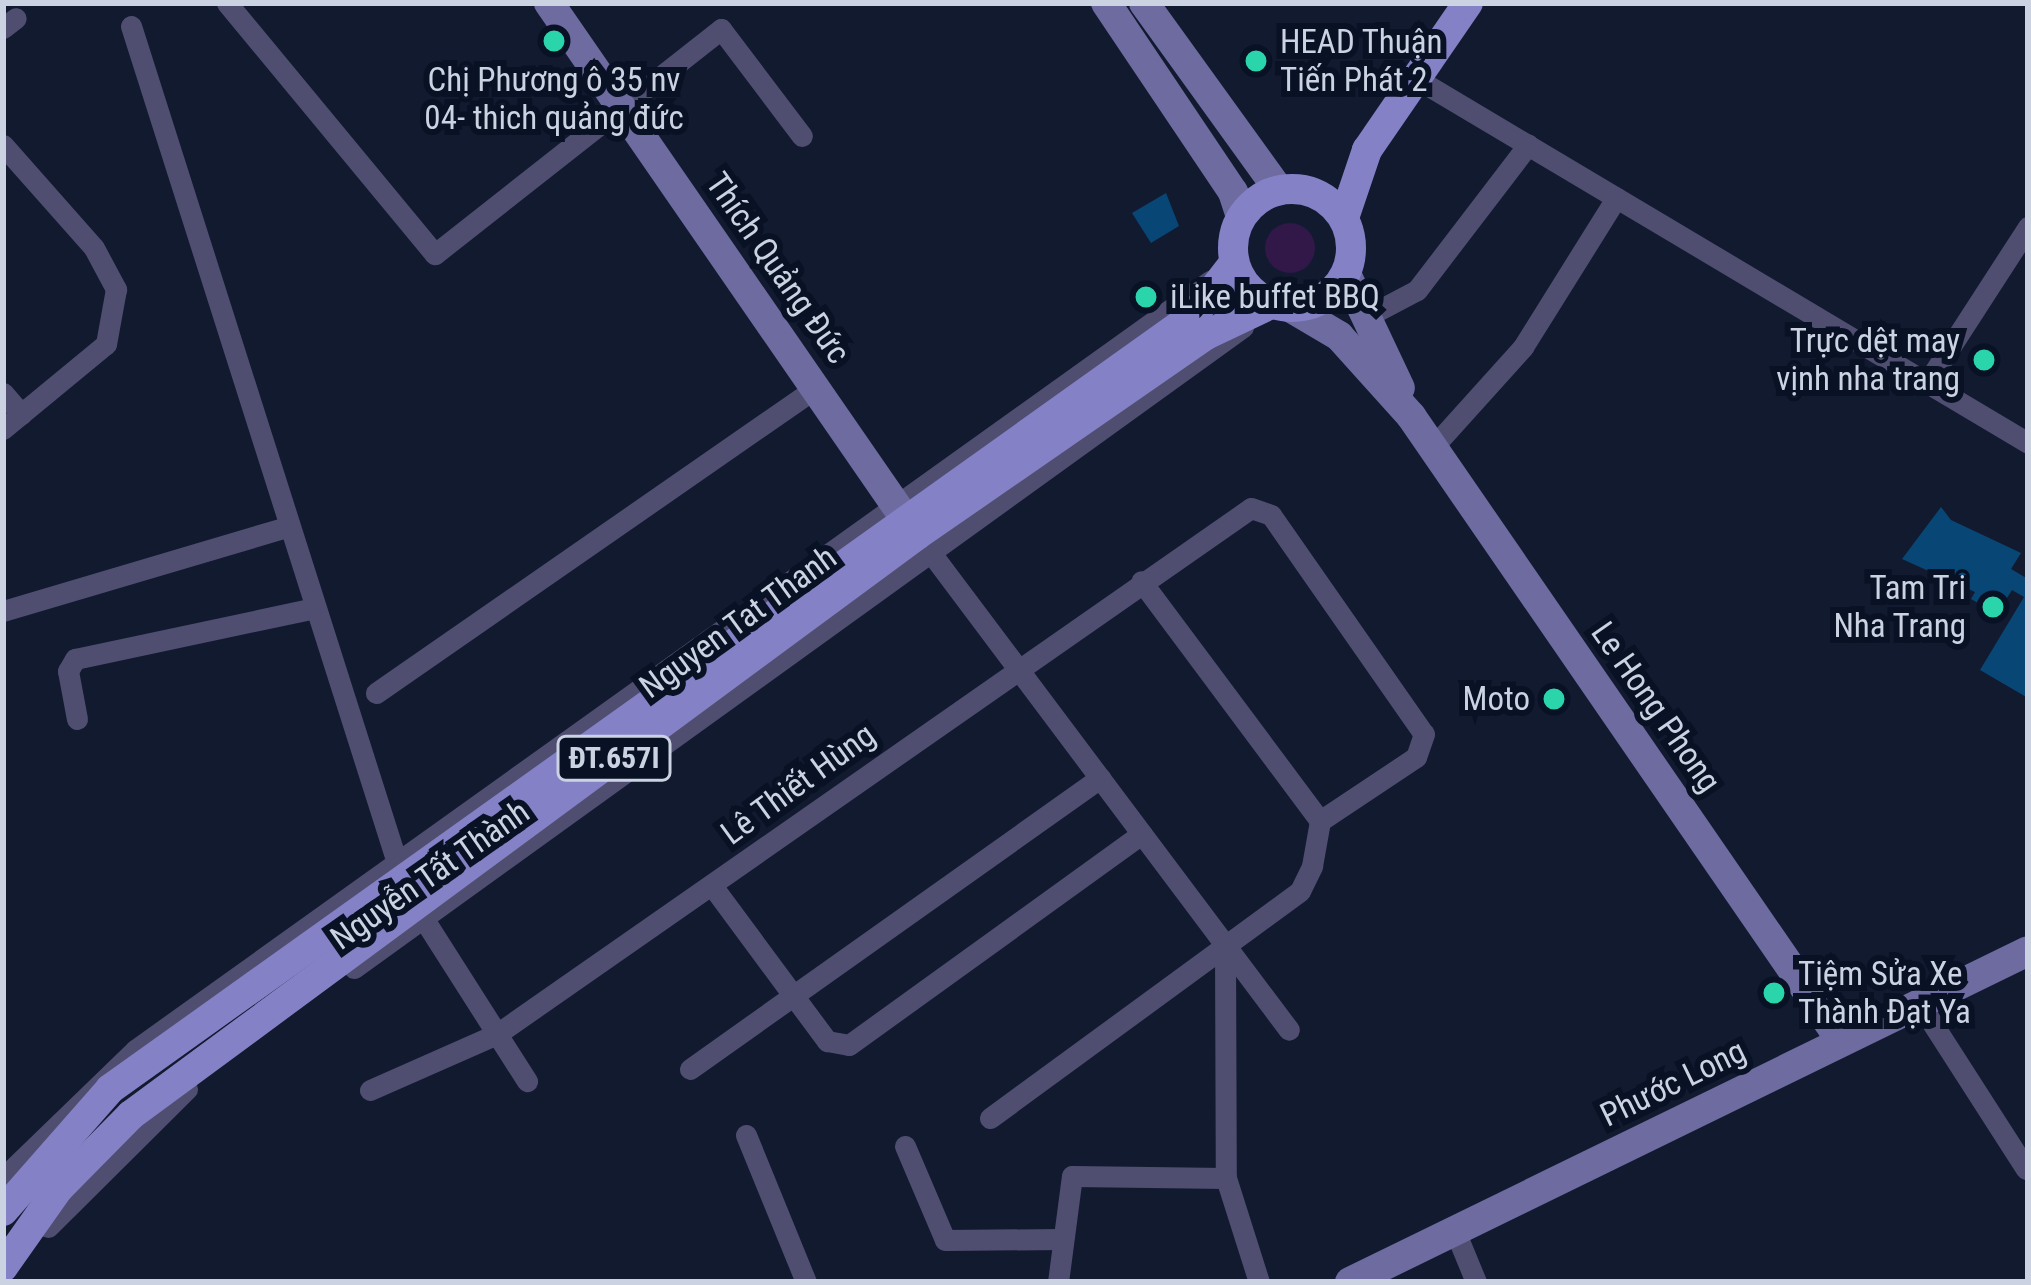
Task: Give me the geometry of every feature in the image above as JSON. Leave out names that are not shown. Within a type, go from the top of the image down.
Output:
[{"type":"main road","name":"Thích Quảng Đức","points":[[549,3],[912,528]]},
{"type":"main road","points":[[1106,3],[1233,192],[1241,216],[1234,263],[1242,280],[1280,305],[1323,299],[1346,274],[1352,246],[1344,218],[1366,151],[1468,3]]},
{"type":"main road","points":[[1144,3],[1279,190]]},
{"type":"main road","points":[[1312,192],[1366,151]]},
{"type":"main road","points":[[1241,216],[1279,190],[1312,192],[1344,218]]},
{"type":"main road","name":"Nguyen Tat Thanh","points":[[3,1211],[110,1089],[410,891],[912,528],[1192,316],[1234,263]]},
{"type":"main road","name":"Le Hong Phong","points":[[1346,274],[1412,416],[1840,1039]]},
{"type":"main road","name":"Le Hong Phong","points":[[1280,305],[1339,336],[1412,416]]},
{"type":"main road","name":"Nguyen Tat Thanh","points":[[912,528],[1206,335],[1280,305]]},
{"type":"main road","name":"Nguyen Tat Thanh","points":[[3,1267],[58,1190],[131,1114],[410,891]]},
{"type":"main road","name":"Phước Long","points":[[1350,1282],[2028,951]]},
{"type":"street","points":[[227,3],[435,254],[618,103],[722,29],[802,136]]},
{"type":"street","points":[[130,26],[311,609],[410,891],[527,1082]]},
{"type":"street","points":[[1417,79],[2028,443]]},
{"type":"street","points":[[3,145],[94,248],[116,289],[106,344],[12,421],[3,393]]},
{"type":"street","points":[[1364,318],[1418,290],[1528,145]]},
{"type":"street","points":[[1433,447],[1523,347],[1616,198]]},
{"type":"street","points":[[1927,383],[2028,227]]},
{"type":"street","points":[[376,692],[817,387]]},
{"type":"street","name":"Lê Thiết Hùng","points":[[370,1090],[497,1034],[713,887],[1015,666],[1251,508],[1271,515],[1424,734],[1416,757],[1320,821]]},
{"type":"street","points":[[3,611],[286,527]]},
{"type":"street","points":[[912,528],[1289,1030]]},
{"type":"street","name":"Nguyễn Tất Thành","points":[[3,1178],[109,1070],[410,891],[912,528]]},
{"type":"street","points":[[990,1118],[1300,891],[1320,821],[1141,581]]},
{"type":"street","points":[[77,719],[68,670],[75,659],[311,609]]},
{"type":"street","points":[[690,1069],[1100,778]]},
{"type":"street","points":[[713,887],[827,1041],[849,1045],[1142,835]]},
{"type":"street","name":"Nguyễn Tất Thành","points":[[10,1282],[69,1200],[410,891]]},
{"type":"street","points":[[1225,945],[1226,1178],[1259,1282]]},
{"type":"street","points":[[1919,1004],[2026,1169]]},
{"type":"street","points":[[746,1135],[806,1282]]},
{"type":"street","points":[[905,1146],[945,1240],[1062,1239]]},
{"type":"street","points":[[1058,1282],[1072,1177],[1226,1178]]},
{"type":"street","points":[[1455,1231],[1476,1282]]},
{"type":"shaded area","points":[[1290,223],[1308,230],[1315,248],[1308,266],[1290,273],[1272,266],[1265,248],[1272,230]]},
{"type":"building","points":[[1166,193],[1179,226],[1151,243],[1132,213]]},
{"type":"building","name":"Tam Tri Nha Trang","points":[[1941,507],[1951,520],[2021,553],[2011,569],[2028,579],[2028,698],[1980,670],[2024,597],[2012,590],[1997,614],[1971,599],[1975,592],[1902,559]]},
{"type":"place","name":"Chị Phương ô 35 nv 04- thich quảng đức","points":[[554,41]]},
{"type":"place","name":"HEAD Thuận Tiến Phát 2","points":[[1256,61]]},
{"type":"place","name":"iLike buffet BBQ","points":[[1146,297]]},
{"type":"place","name":"Trực dệt may vịnh nha trang","points":[[1984,360]]},
{"type":"place","name":"Tam Tri Nha Trang","points":[[1993,607]]},
{"type":"place","name":"Moto","points":[[1554,699]]},
{"type":"place","name":"Tiệm Sửa Xe Thành Đạt Ya","points":[[1774,993]]}]
